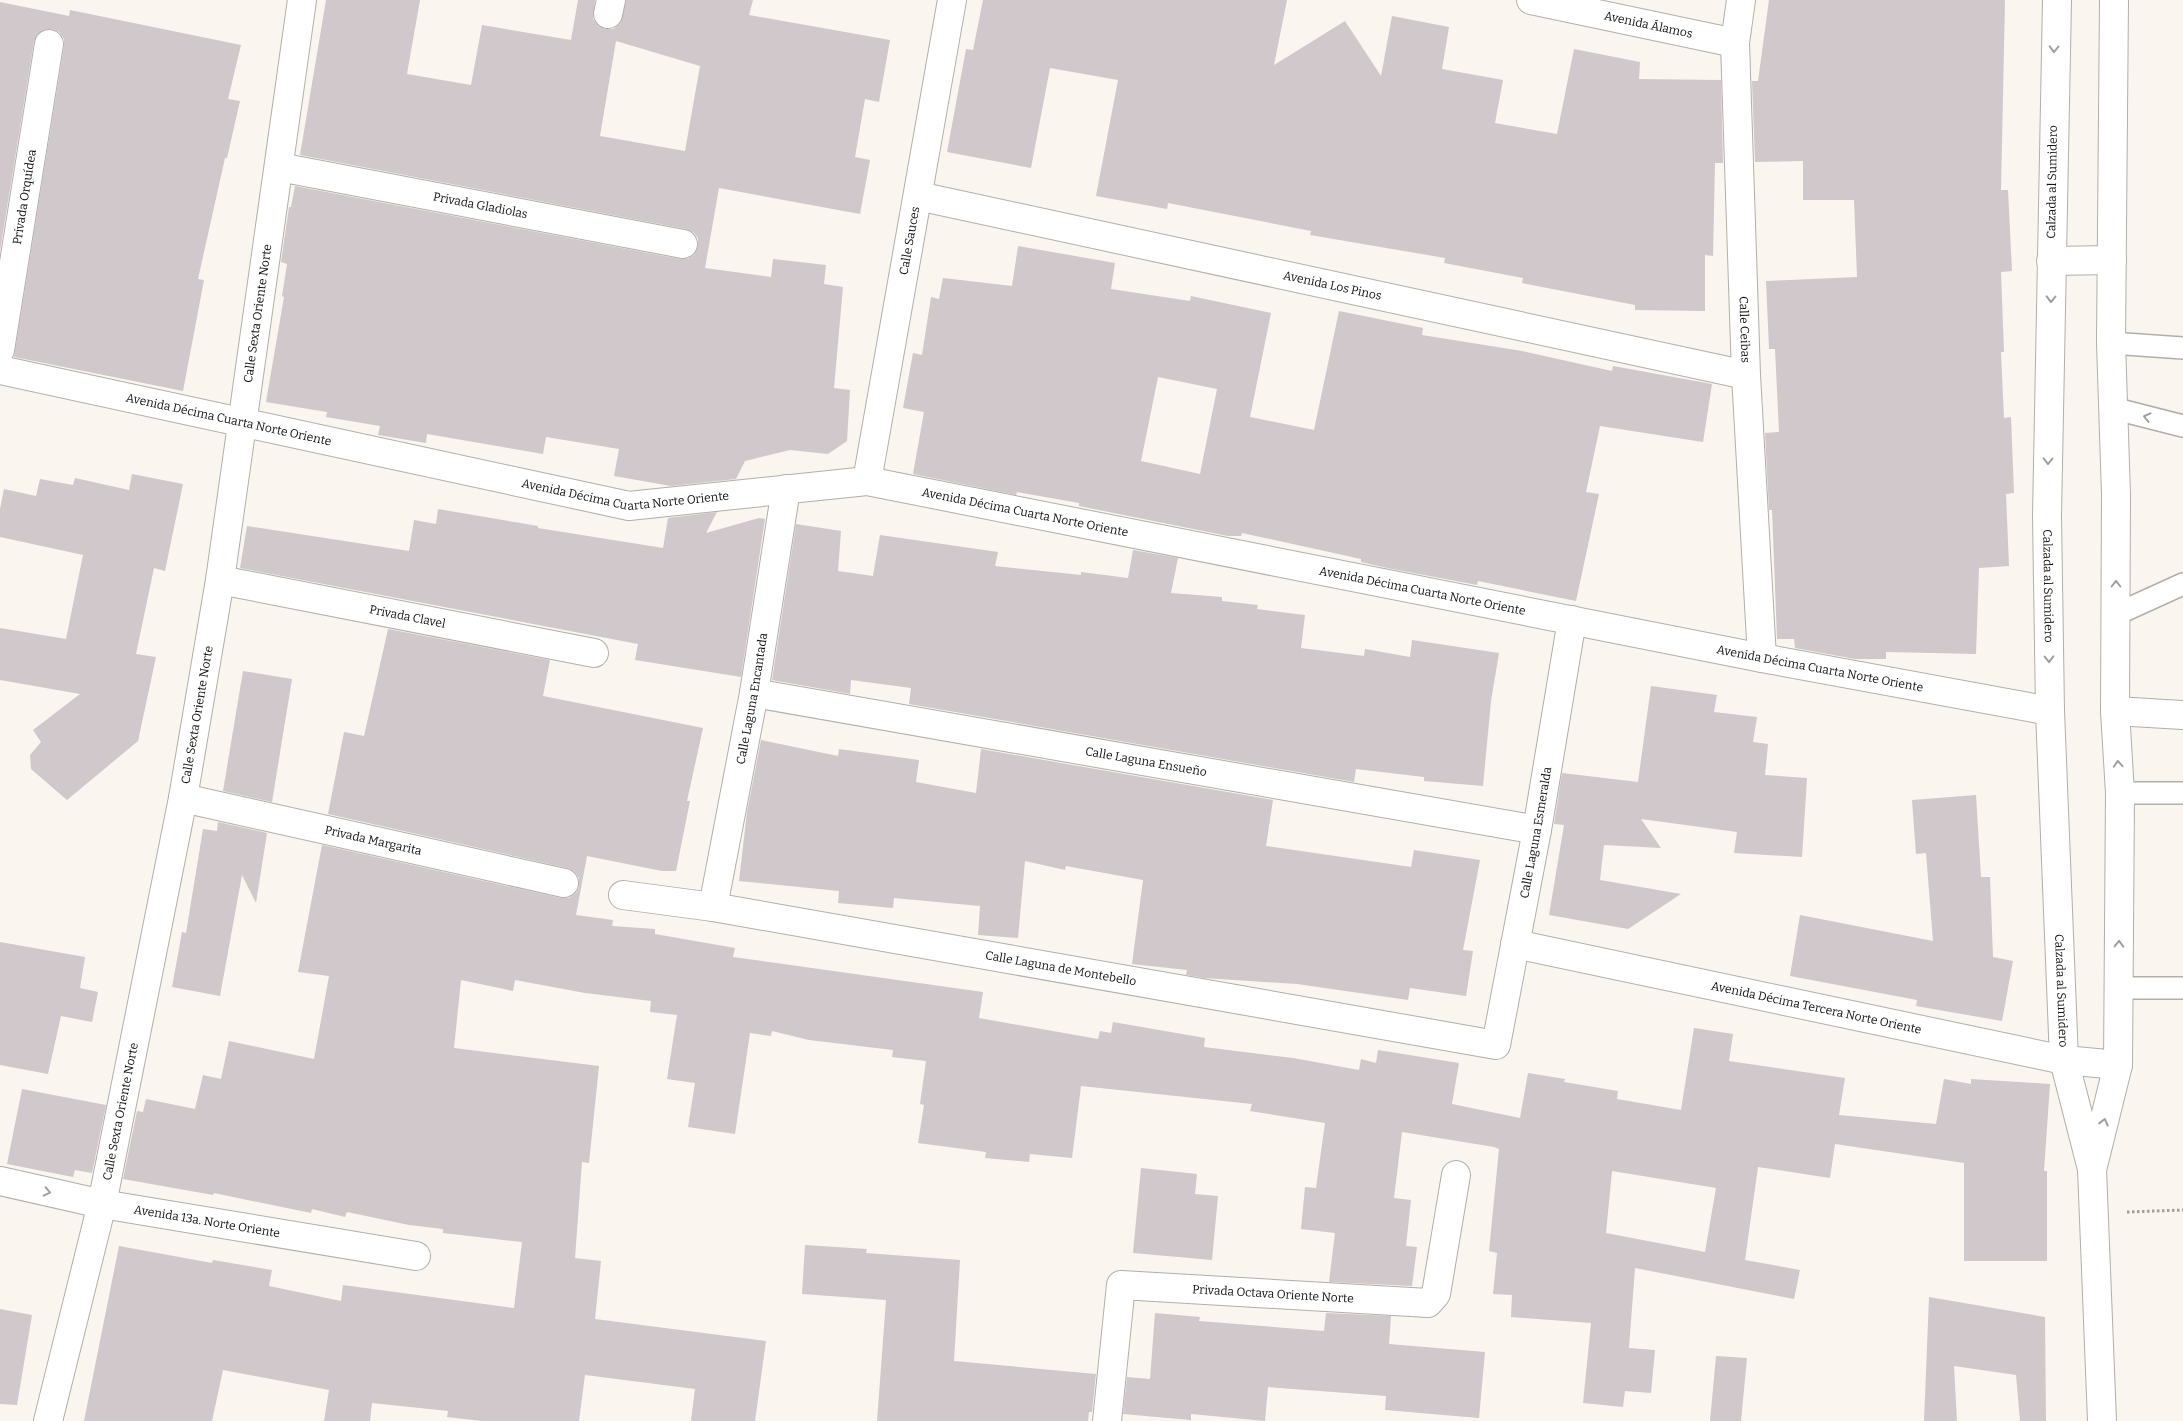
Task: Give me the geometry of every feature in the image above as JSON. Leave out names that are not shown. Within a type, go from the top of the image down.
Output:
[{"type":"street","name":"Calle Sexta Oriente Norte","points":[[48,1421],[102,1204],[183,798],[220,580],[302,0]]},
{"type":"street","name":"Calle Sauces","points":[[868,481],[952,0]]},
{"type":"street","name":"Avenida Álamos","points":[[1531,0],[1736,43]]},
{"type":"street","name":"Calle Ceibas","points":[[1741,0],[1736,43],[1746,375],[1762,658]]},
{"type":"street","name":"Calzada al Sumidero","points":[[2057,0],[2047,516],[2050,711],[2064,1060],[2092,1170],[2102,1421]]},
{"type":"street","name":"Calzada al Sumidero","points":[[2092,1170],[2118,1065],[2120,793],[2115,711],[2117,614],[2116,495],[2111,343],[2114,0]]},
{"type":"street","name":"Privada Orquídea","points":[[0,350],[48,44]]},
{"type":"street","name":"Privada Gladiolas","points":[[279,167],[683,244]]},
{"type":"street","name":"Avenida Los Pinos","points":[[918,196],[1746,375]]},
{"type":"street","points":[[2051,261],[2112,260]]},
{"type":"street","name":"Avenida Décima Cuarta Norte Oriente","points":[[0,370],[243,421],[629,506],[868,481],[1762,658],[2050,711]]},
{"type":"street","name":"Calle Laguna Encantada","points":[[713,907],[754,693],[786,489]]},
{"type":"street","name":"Privada Clavel","points":[[220,580],[594,653]]},
{"type":"street","name":"Calle Laguna Esmeralda","points":[[1496,1045],[1537,830],[1572,620]]},
{"type":"street","name":"Calle Laguna Ensueño","points":[[754,693],[1537,830]]},
{"type":"street","points":[[2115,711],[2183,715]]},
{"type":"street","name":"Privada Margarita","points":[[183,798],[564,883]]},
{"type":"street","name":"Calle Laguna de Montebello","points":[[623,895],[713,907],[1496,1045]]},
{"type":"street","name":"Avenida Décima Tercera Norte Oriente","points":[[1516,944],[2064,1060],[2118,1065]]},
{"type":"street","name":"Privada Octava Oriente Norte","points":[[1108,1421],[1121,1285],[1428,1303],[1436,1294],[1456,1175]]},
{"type":"street","name":"Avenida 13a. Norte Oriente","points":[[0,1181],[102,1204],[416,1256]]},
{"type":"lane","points":[[2111,343],[2183,348]]},
{"type":"lane","points":[[2112,408],[2183,426]]},
{"type":"lane","points":[[2117,614],[2183,584]]},
{"type":"lane","points":[[2120,793],[2183,792]]},
{"type":"lane","points":[[2118,988],[2183,988]]},
{"type":"path","points":[[2094,1213],[2183,1210]]},
{"type":"building","points":[[326,0],[420,0],[407,74],[471,85],[482,25],[571,40],[578,0],[595,0],[593,19],[598,26],[605,29],[613,29],[620,24],[626,0],[753,0],[749,15],[890,40],[879,102],[865,99],[855,157],[870,160],[860,214],[719,188],[705,268],[771,277],[773,259],[826,265],[824,284],[843,287],[834,388],[850,390],[847,441],[828,454],[790,450],[745,461],[736,479],[671,486],[614,476],[619,449],[546,437],[543,454],[427,434],[426,443],[378,435],[380,426],[326,417],[327,412],[266,402],[284,297],[282,296],[287,264],[281,262],[289,207],[291,207],[295,186],[680,259],[688,259],[694,255],[698,246],[698,238],[694,233],[686,229],[300,155]],"holes":[[[616,41],[700,66],[685,151],[600,136]]]},
{"type":"building","points":[[983,0],[1287,0],[1274,65],[1345,21],[1381,76],[1392,16],[1449,27],[1442,69],[1503,80],[1495,123],[1557,134],[1574,49],[1640,62],[1639,79],[1721,80],[1723,163],[1715,163],[1713,256],[1705,255],[1705,311],[1635,310],[1635,305],[1522,283],[1523,278],[1444,263],[1445,258],[1310,235],[1311,231],[1168,203],[1167,209],[1096,196],[1118,80],[1050,68],[1031,168],[947,152],[966,49],[973,50]]},
{"type":"building","points":[[1769,0],[2005,0],[2001,190],[2008,190],[2012,271],[2001,272],[2004,352],[2001,352],[2004,418],[2011,417],[2014,493],[2006,494],[2009,566],[1979,568],[1976,654],[1886,652],[1886,659],[1855,659],[1795,648],[1794,639],[1777,639],[1772,510],[1769,510],[1765,433],[1779,432],[1775,349],[1769,349],[1766,281],[1857,277],[1854,200],[1803,200],[1803,161],[1755,162],[1752,81],[1758,81]]},
{"type":"building","points":[[0,2],[69,16],[70,10],[241,45],[228,99],[240,101],[227,158],[225,158],[198,279],[204,280],[183,391],[14,357],[64,39],[59,32],[52,29],[43,30],[34,41],[0,251]]},
{"type":"building","points":[[1018,246],[1115,263],[1111,289],[1190,301],[1191,296],[1271,313],[1250,417],[1314,430],[1339,311],[1423,328],[1422,335],[1522,351],[1612,371],[1613,366],[1712,384],[1703,442],[1600,426],[1586,492],[1599,494],[1576,601],[1478,581],[1477,585],[1387,568],[1361,562],[1361,559],[1242,533],[1241,536],[1228,536],[1079,506],[1079,503],[1017,492],[1016,495],[913,474],[924,412],[903,408],[913,353],[922,355],[931,297],[939,299],[943,278],[1012,286]],"holes":[[[1158,377],[1217,389],[1200,474],[1141,461]]]},
{"type":"building","points":[[132,474],[183,484],[165,571],[154,568],[136,654],[156,657],[138,741],[67,800],[31,769],[30,755],[41,742],[33,730],[80,694],[0,680],[0,628],[66,639],[83,555],[0,537],[0,509],[4,489],[36,496],[40,479],[73,485],[75,478],[129,490]]},
{"type":"building","points":[[438,509],[538,526],[538,528],[663,548],[668,518],[717,512],[706,533],[759,518],[765,519],[741,677],[635,660],[638,644],[240,568],[247,526],[409,551],[414,520],[436,524]]},
{"type":"building","points":[[796,524],[841,531],[838,571],[873,576],[880,535],[998,552],[995,566],[1081,575],[1081,572],[1128,578],[1133,550],[1178,558],[1171,593],[1222,597],[1222,601],[1258,605],[1257,609],[1305,615],[1301,648],[1364,656],[1365,649],[1410,657],[1412,640],[1499,653],[1491,701],[1483,786],[1424,781],[1424,777],[1356,769],[1354,782],[909,704],[911,688],[851,680],[850,694],[772,680]]},
{"type":"building","points":[[388,629],[550,660],[543,696],[703,728],[687,801],[690,801],[676,871],[662,871],[587,856],[576,915],[613,920],[612,926],[655,929],[655,934],[735,948],[733,957],[983,992],[979,1018],[1098,1039],[1100,1031],[1111,1033],[1113,1022],[1205,1038],[1204,1047],[1293,1058],[1359,1070],[1361,1059],[1376,1063],[1378,1050],[1459,1063],[1452,1104],[1520,1118],[1528,1073],[1565,1079],[1564,1082],[1618,1091],[1617,1099],[1681,1110],[1694,1028],[1733,1034],[1729,1061],[1845,1078],[1839,1115],[1936,1124],[1944,1079],[1971,1084],[1971,1079],[2050,1084],[2044,1171],[2047,1171],[2047,1261],[1964,1261],[1964,1163],[1835,1144],[1830,1178],[1758,1167],[1745,1260],[1800,1270],[1794,1299],[1635,1268],[1629,1348],[1655,1350],[1651,1393],[1625,1391],[1623,1407],[1583,1403],[1591,1323],[1511,1317],[1512,1295],[1493,1294],[1497,1253],[1489,1251],[1499,1149],[1494,1147],[1402,1132],[1394,1198],[1411,1200],[1406,1246],[1417,1247],[1412,1286],[1329,1282],[1335,1233],[1301,1229],[1305,1187],[1316,1188],[1325,1123],[1250,1111],[1252,1104],[1081,1086],[1072,1158],[1030,1154],[1029,1162],[985,1158],[986,1152],[918,1143],[924,1105],[920,1104],[926,1061],[892,1057],[893,1050],[809,1040],[772,1031],[771,1036],[750,1033],[735,1134],[688,1127],[695,1083],[667,1079],[677,1015],[650,1012],[651,1001],[585,993],[515,980],[513,991],[461,980],[454,1048],[599,1066],[589,1163],[582,1162],[575,1258],[601,1261],[595,1319],[766,1341],[755,1421],[691,1421],[695,1389],[585,1375],[579,1421],[482,1421],[447,1417],[448,1411],[372,1403],[370,1421],[324,1421],[329,1390],[223,1370],[212,1421],[84,1421],[119,1246],[212,1263],[213,1260],[272,1270],[269,1286],[341,1301],[343,1285],[514,1308],[522,1242],[443,1233],[443,1229],[409,1225],[347,1212],[345,1217],[312,1209],[311,1213],[214,1193],[213,1195],[123,1179],[137,1111],[143,1112],[146,1099],[195,1109],[203,1075],[221,1079],[229,1041],[314,1059],[329,976],[298,972],[322,845],[561,898],[569,898],[576,893],[579,887],[579,878],[574,871],[567,868],[328,814],[344,732],[364,736]],"holes":[[[1612,1171],[1716,1188],[1705,1252],[1606,1233]]]},
{"type":"building","points":[[243,671],[292,679],[272,802],[223,791]]},
{"type":"building","points":[[1651,686],[1717,695],[1714,712],[1757,717],[1753,742],[1768,744],[1765,775],[1807,778],[1802,857],[1734,853],[1737,832],[1641,819],[1661,848],[1604,845],[1600,880],[1681,894],[1628,929],[1549,915],[1564,825],[1554,824],[1562,773],[1638,782]]},
{"type":"building","points":[[761,740],[838,756],[839,749],[919,760],[916,782],[976,793],[981,749],[1273,800],[1266,846],[1411,867],[1414,850],[1480,860],[1463,950],[1473,951],[1466,996],[1410,988],[1408,1000],[1297,984],[1204,978],[1186,975],[1187,970],[1132,964],[1143,880],[1066,866],[1065,870],[1025,861],[1018,938],[978,935],[980,906],[894,898],[893,908],[838,903],[839,891],[739,881],[747,812]]},
{"type":"building","points":[[1976,795],[1981,877],[1990,877],[1993,957],[2013,961],[2002,1021],[1916,1006],[1917,1000],[1790,976],[1800,915],[1933,941],[1926,853],[1916,854],[1912,800]]},
{"type":"building","points":[[218,822],[267,833],[256,903],[242,875],[220,996],[172,987],[182,932],[186,933],[203,829],[217,831]]},
{"type":"building","points":[[0,942],[85,957],[80,988],[98,992],[92,1022],[61,1016],[48,1074],[0,1065]]},
{"type":"building","points":[[22,1089],[106,1105],[92,1173],[75,1170],[73,1177],[7,1164]]},
{"type":"building","points":[[1141,1168],[1197,1174],[1195,1194],[1218,1196],[1212,1260],[1133,1253]]},
{"type":"building","points":[[805,1245],[867,1249],[866,1253],[960,1260],[954,1361],[1096,1374],[1092,1412],[1089,1412],[1088,1421],[877,1421],[886,1300],[802,1294]]},
{"type":"building","points":[[1929,1297],[2045,1317],[2046,1421],[2020,1421],[2016,1375],[1954,1366],[1957,1421],[1924,1421]]},
{"type":"building","points":[[0,1309],[32,1315],[17,1405],[0,1404]]},
{"type":"building","points":[[1155,1313],[1200,1317],[1199,1321],[1324,1331],[1326,1313],[1391,1316],[1389,1344],[1485,1352],[1479,1418],[1385,1410],[1386,1396],[1268,1387],[1265,1421],[1191,1414],[1191,1420],[1123,1414],[1127,1377],[1150,1379]]},
{"type":"building","points":[[1716,1356],[1747,1358],[1741,1421],[1710,1421]]}]
